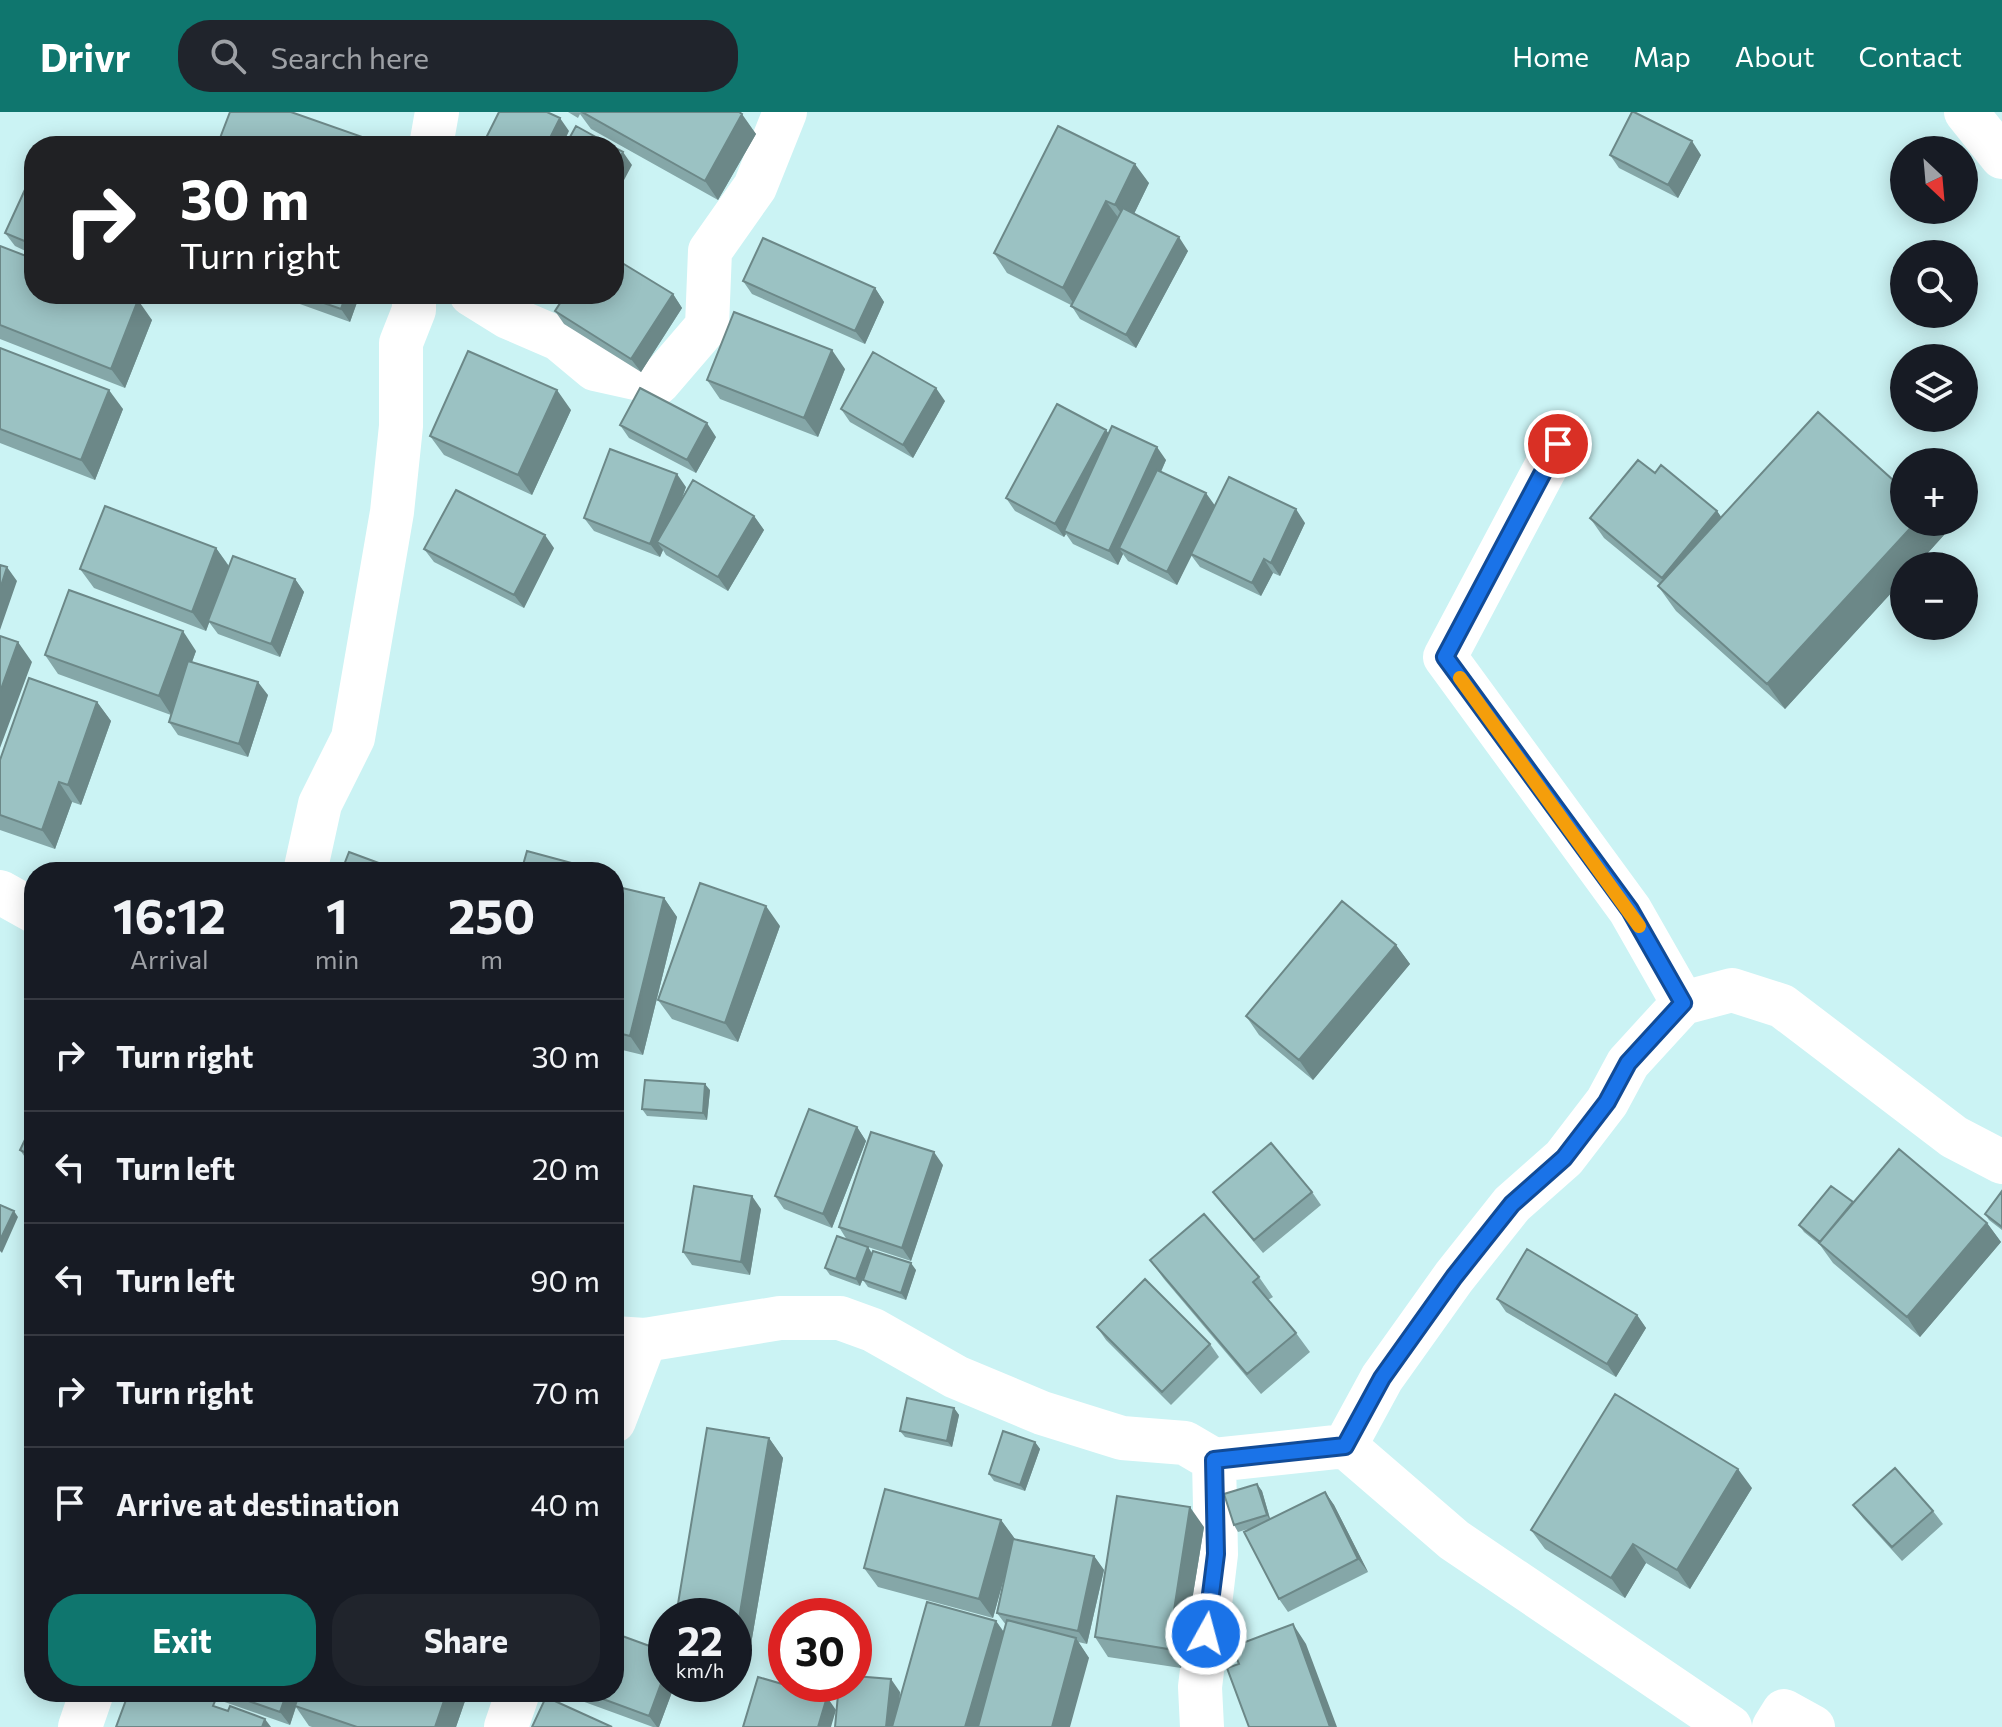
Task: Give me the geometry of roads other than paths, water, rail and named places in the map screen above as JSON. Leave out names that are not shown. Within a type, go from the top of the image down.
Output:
[{"type":"main road","points":[[433,136],[437,112]]},
{"type":"main road","points":[[487,304],[508,317],[559,339],[595,369],[658,383],[707,326],[710,251],[755,187],[785,112]]},
{"type":"main road","points":[[1966,112],[2002,157]]},
{"type":"main road","points":[[307,862],[320,804],[353,738],[392,512],[401,426],[401,343],[414,304]]},
{"type":"main road","points":[[1558,444],[1445,657],[1630,910],[1683,1003]]},
{"type":"main road","points":[[0,892],[24,905]]},
{"type":"main road","points":[[1345,1446],[1382,1378],[1454,1277],[1512,1204],[1564,1158],[1607,1102],[1628,1063],[1683,1003],[1732,990],[1782,1006],[1954,1137],[2002,1162]]},
{"type":"main road","points":[[624,1370],[630,1339],[780,1318],[840,1318],[873,1330],[956,1377],[1042,1413],[1122,1438],[1185,1443],[1214,1460],[1345,1446],[1454,1540],[1730,1727]]},
{"type":"main road","points":[[1202,1727],[1200,1687],[1216,1554],[1214,1460]]},
{"type":"main road","points":[[80,1727],[89,1702]]},
{"type":"main road","points":[[506,1727],[515,1702]]},
{"type":"main road","points":[[1774,1727],[1784,1711],[1813,1727]]}]
